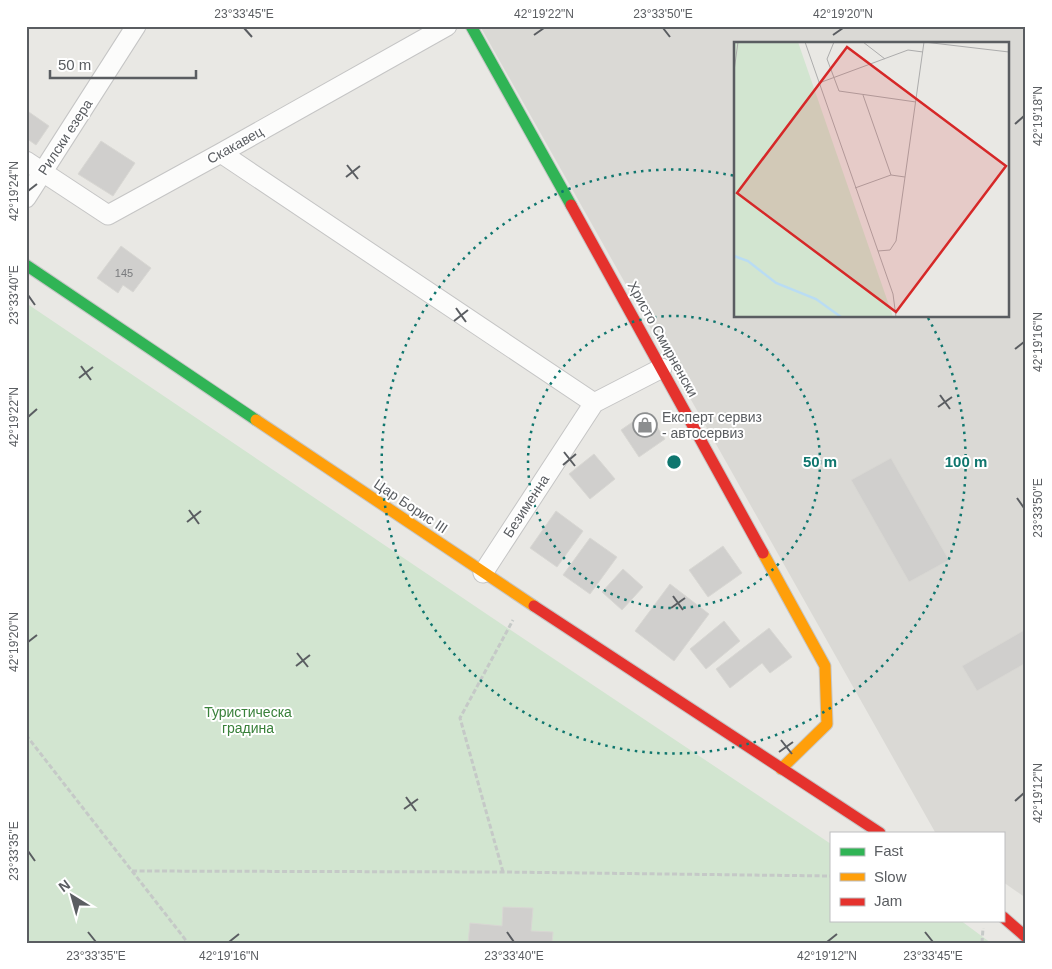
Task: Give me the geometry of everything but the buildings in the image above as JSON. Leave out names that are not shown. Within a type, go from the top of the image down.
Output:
[{"type":"main road","name":"Христо Смирненски","points":[[471,26],[662,368],[825,666],[827,724],[781,769]]},
{"type":"main road","name":"Цар Борис III","points":[[26,265],[483,573],[878,832]]},
{"type":"main road","points":[[1004,918],[1026,937]]},
{"type":"street","name":"Рилски езера","points":[[26,198],[136,26]]},
{"type":"street","name":"Скакавец","points":[[26,161],[108,215],[447,26]]},
{"type":"street","points":[[222,153],[594,402],[662,368]]},
{"type":"street","name":"Безименна","points":[[483,573],[594,402]]},
{"type":"path","points":[[503,872],[460,718],[524,600]]},
{"type":"path","points":[[26,736],[188,943]]},
{"type":"path","points":[[132,871],[503,872],[830,876]]},
{"type":"path","points":[[982,943],[984,922]]},
{"type":"shaded area","points":[[480,26],[1026,26],[1026,898],[1004,883],[1004,832],[935,832]]},
{"type":"green space","name":"Туристическа градина","points":[[26,303],[830,843],[830,922],[963,922],[991,943],[26,943]]},
{"type":"traffic: fast","points":[[471,26],[571,205]]},
{"type":"traffic: fast","points":[[26,265],[256,420]]},
{"type":"traffic: slow","points":[[256,420],[534,606]]},
{"type":"traffic: slow","points":[[763,553],[825,666],[827,724],[781,769]]},
{"type":"traffic: jam","points":[[571,205],[763,553]]},
{"type":"traffic: jam","points":[[534,606],[878,832]]},
{"type":"traffic: jam","points":[[1004,918],[1026,937]]},
{"type":"place","name":"Експерт сервиз - автосервиз","points":[[645,425]]}]
